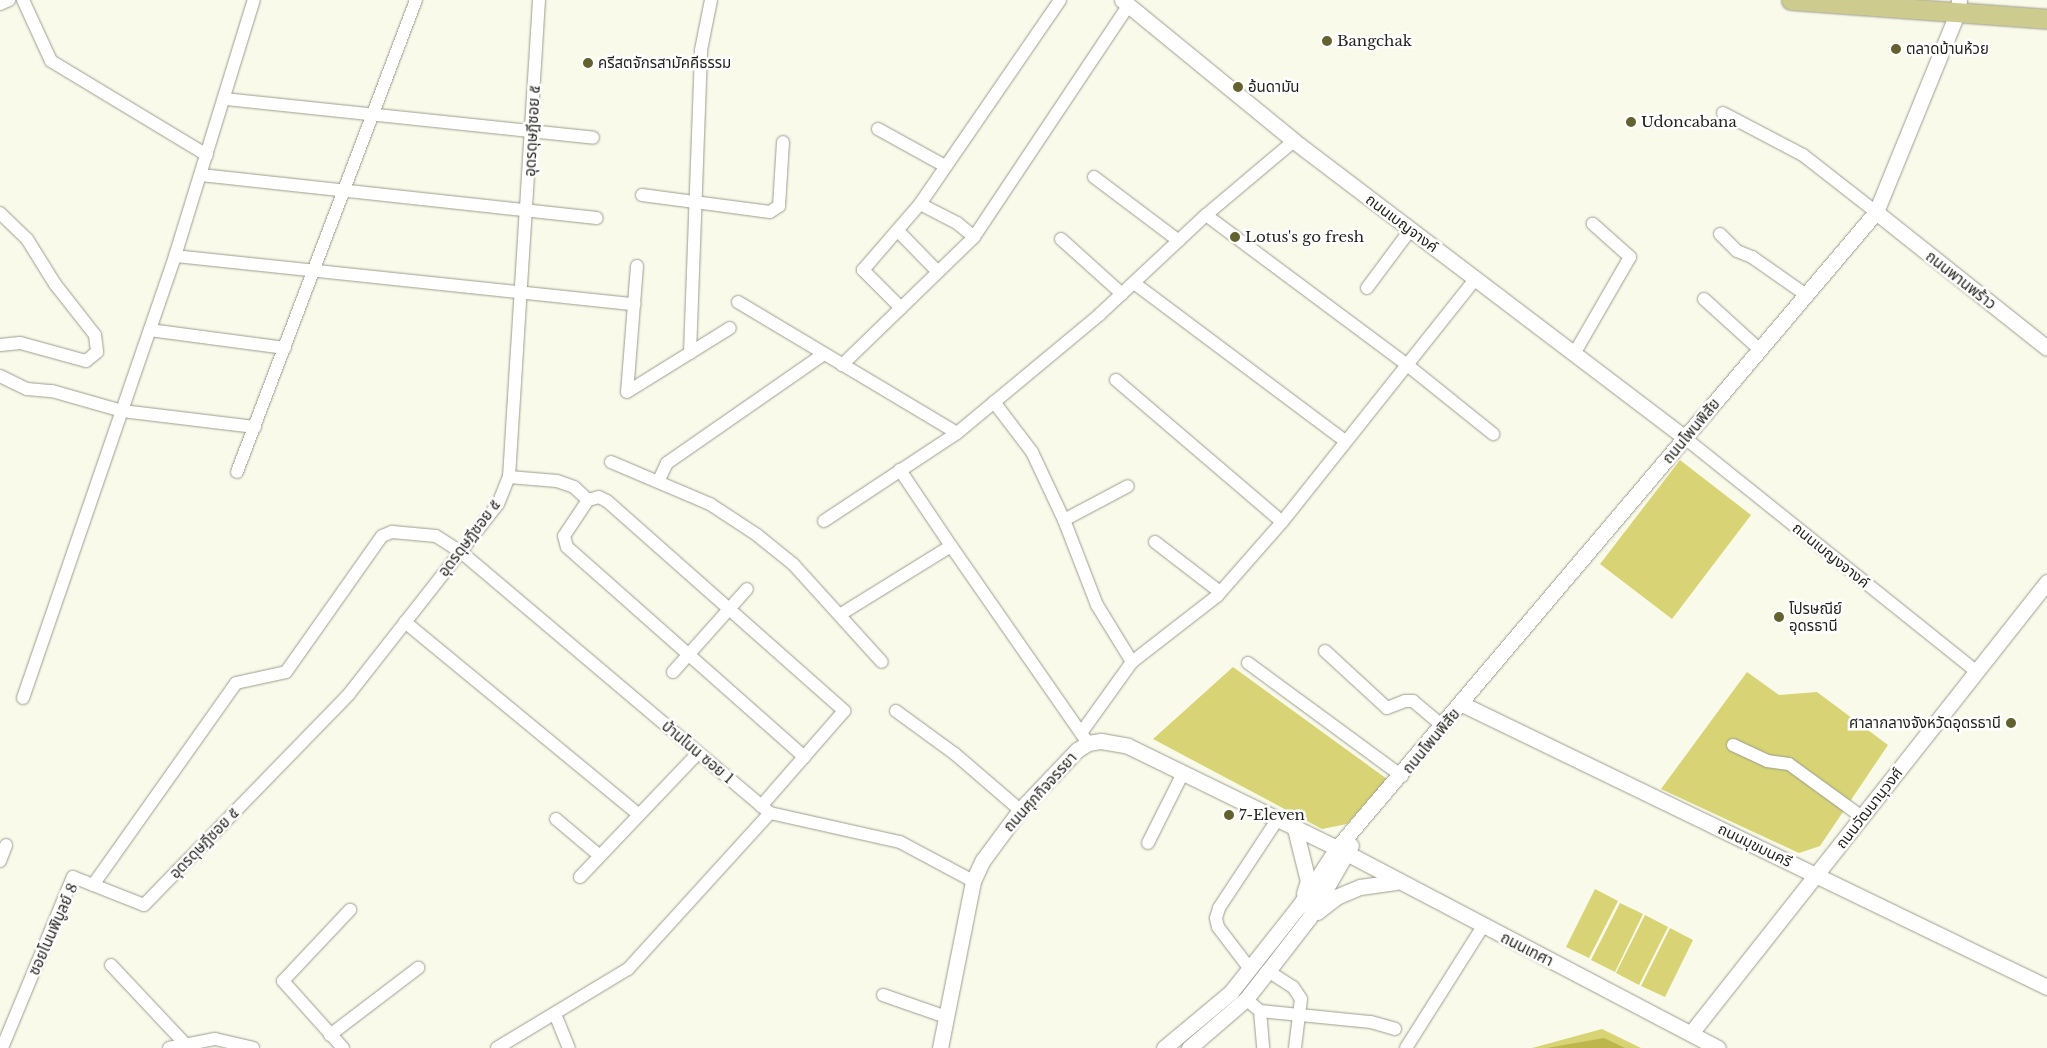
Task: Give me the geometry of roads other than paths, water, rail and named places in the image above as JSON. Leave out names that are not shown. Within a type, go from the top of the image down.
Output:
[{"type":"main road","points":[[1791,0],[1959,5],[2047,19]]},
{"type":"street","points":[[0,4],[9,0]]},
{"type":"street","points":[[23,0],[51,61],[207,155]]},
{"type":"street","points":[[23,698],[175,256],[254,0]]},
{"type":"street","points":[[237,472],[315,271],[371,112],[416,0]]},
{"type":"street","name":"อุดรดุษฎีซอย ๕","points":[[144,905],[349,694],[498,504],[509,477],[533,131],[539,0]]},
{"type":"street","points":[[690,352],[697,202],[701,50],[711,0]]},
{"type":"street","points":[[901,308],[863,270],[920,204],[1060,0]]},
{"type":"street","points":[[842,364],[974,238],[1124,1]]},
{"type":"street","name":"ถนนเบญจางค์","points":[[1124,1],[1294,141],[1685,438]]},
{"type":"street","name":"ถนนโพนพิสัย","points":[[1164,1048],[1211,1010],[1250,969],[1360,826],[1876,212],[1959,5]]},
{"type":"street","points":[[225,99],[371,112],[592,138]]},
{"type":"street","points":[[1723,113],[1803,155],[1876,212]]},
{"type":"street","points":[[878,129],[945,166]]},
{"type":"street","points":[[824,521],[957,433],[1122,294],[1206,216],[1294,141]]},
{"type":"street","points":[[642,194],[770,212],[779,206],[783,142]]},
{"type":"street","points":[[201,175],[597,218]]},
{"type":"street","points":[[1094,177],[1179,241]]},
{"type":"street","points":[[920,204],[956,223],[974,238]]},
{"type":"street","name":"ถนนพานพร้าว","points":[[1876,212],[2047,348]]},
{"type":"street","points":[[0,213],[27,239],[55,284],[95,335],[97,352],[86,361],[58,351],[20,343],[0,345]]},
{"type":"street","points":[[1206,216],[1406,364],[1493,434]]},
{"type":"street","points":[[1574,354],[1630,257],[1593,224]]},
{"type":"street","points":[[1367,288],[1411,229]]},
{"type":"street","points":[[898,231],[938,272]]},
{"type":"street","points":[[1720,234],[1738,251],[1752,257],[1806,295]]},
{"type":"street","points":[[1061,239],[1122,294]]},
{"type":"street","points":[[175,256],[522,294],[634,304]]},
{"type":"street","points":[[637,266],[627,392],[730,328]]},
{"type":"street","points":[[900,470],[1084,738],[1132,662],[1220,592],[1282,522],[1344,440],[1475,279]]},
{"type":"street","points":[[1134,283],[1344,440]]},
{"type":"street","points":[[1704,299],[1760,350]]},
{"type":"street","points":[[738,302],[957,433]]},
{"type":"street","points":[[150,330],[285,348]]},
{"type":"street","points":[[659,480],[667,463],[824,354]]},
{"type":"street","points":[[0,376],[27,389],[52,391],[122,411],[254,427]]},
{"type":"street","points":[[1116,380],[1282,522]]},
{"type":"street","points":[[994,402],[1032,452],[1064,520],[1097,605],[1132,662]]},
{"type":"street","name":"ถนนเบญงจางค์","points":[[1685,438],[1976,672]]},
{"type":"street","points":[[611,462],[659,480],[710,504],[757,535],[793,564],[841,614],[882,662]]},
{"type":"street","points":[[509,477],[557,481],[574,487],[588,500]]},
{"type":"street","points":[[1064,520],[1128,486]]},
{"type":"street","points":[[496,1048],[628,969],[766,810],[804,757],[844,711],[607,501],[599,498],[588,500],[564,536],[567,547],[804,757]]},
{"type":"street","name":"บ้านโนน ซอย 1","points":[[93,885],[236,683],[286,672],[382,536],[392,532],[436,536],[461,552],[766,810],[900,842],[974,881]]},
{"type":"street","points":[[1155,542],[1220,592]]},
{"type":"street","points":[[841,614],[951,546]]},
{"type":"street","name":"ถนนวัฒนานุวงศ์","points":[[1691,1034],[2047,582]]},
{"type":"street","points":[[673,672],[747,589]]},
{"type":"street","points":[[405,622],[639,815]]},
{"type":"street","points":[[1325,651],[1387,708],[1405,701],[1413,701],[1443,726]]},
{"type":"street","points":[[1248,663],[1402,776]]},
{"type":"street","name":"ถนนมุขมนครี","points":[[1462,704],[2047,986]]},
{"type":"street","points":[[896,711],[955,754],[1020,810]]},
{"type":"street","name":"ถนนศุภกิจจรรยา","points":[[940,1048],[974,881],[983,860],[1020,810],[1077,750],[1084,738],[1114,741],[1342,851]]},
{"type":"street","points":[[1733,745],[1768,761],[1789,764],[1862,817]]},
{"type":"street","points":[[580,876],[698,753]]},
{"type":"street","points":[[1148,843],[1183,773]]},
{"type":"street","points":[[556,819],[600,856]]},
{"type":"street","points":[[1250,969],[1218,927],[1216,918],[1219,908],[1277,820]]},
{"type":"street","points":[[1295,829],[1308,881],[1299,906]]},
{"type":"street","points":[[0,861],[6,845]]},
{"type":"street","name":"ถนนโพนพิสัย","points":[[1190,1048],[1246,999],[1310,918],[1342,851]]},
{"type":"street","name":"ถนนเทศา","points":[[1342,851],[1396,882],[1718,1048]]},
{"type":"street","name":"ซอยโนนพิบูลย์ 8","points":[[2,1048],[73,877],[144,905]]},
{"type":"street","points":[[1310,918],[1336,896],[1360,887],[1396,882]]},
{"type":"street","points":[[343,1048],[283,981],[350,910]]},
{"type":"street","points":[[1409,1047],[1483,926]]},
{"type":"street","points":[[111,965],[186,1045]]},
{"type":"street","points":[[330,1035],[418,968]]},
{"type":"street","points":[[1268,971],[1298,992],[1300,1014],[1295,1048]]},
{"type":"street","points":[[883,995],[946,1017]]},
{"type":"street","points":[[1246,999],[1260,1011],[1371,1022],[1395,1029]]},
{"type":"street","points":[[1260,1011],[1263,1048]]},
{"type":"street","points":[[555,1014],[568,1048]]},
{"type":"street","points":[[169,1048],[215,1038],[253,1048]]},
{"type":"place","name":"Bangchak","points":[[1327,41]]},
{"type":"place","name":"ตลาดบ้านห้วย","points":[[1896,49]]},
{"type":"place","name":"ครีสตจักรสามัคคีธรรม","points":[[588,63]]},
{"type":"place","name":"อ้นดามัน","points":[[1238,87]]},
{"type":"place","name":"Udoncabana","points":[[1631,122]]},
{"type":"place","name":"Lotus's go fresh","points":[[1235,237]]},
{"type":"place","name":"โปรษณีย์ อุดรธานี","points":[[1779,617]]},
{"type":"place","name":"ศาลากลางจังหวัดอุดรธานี","points":[[2011,723]]},
{"type":"place","name":"7-Eleven","points":[[1229,815]]}]
